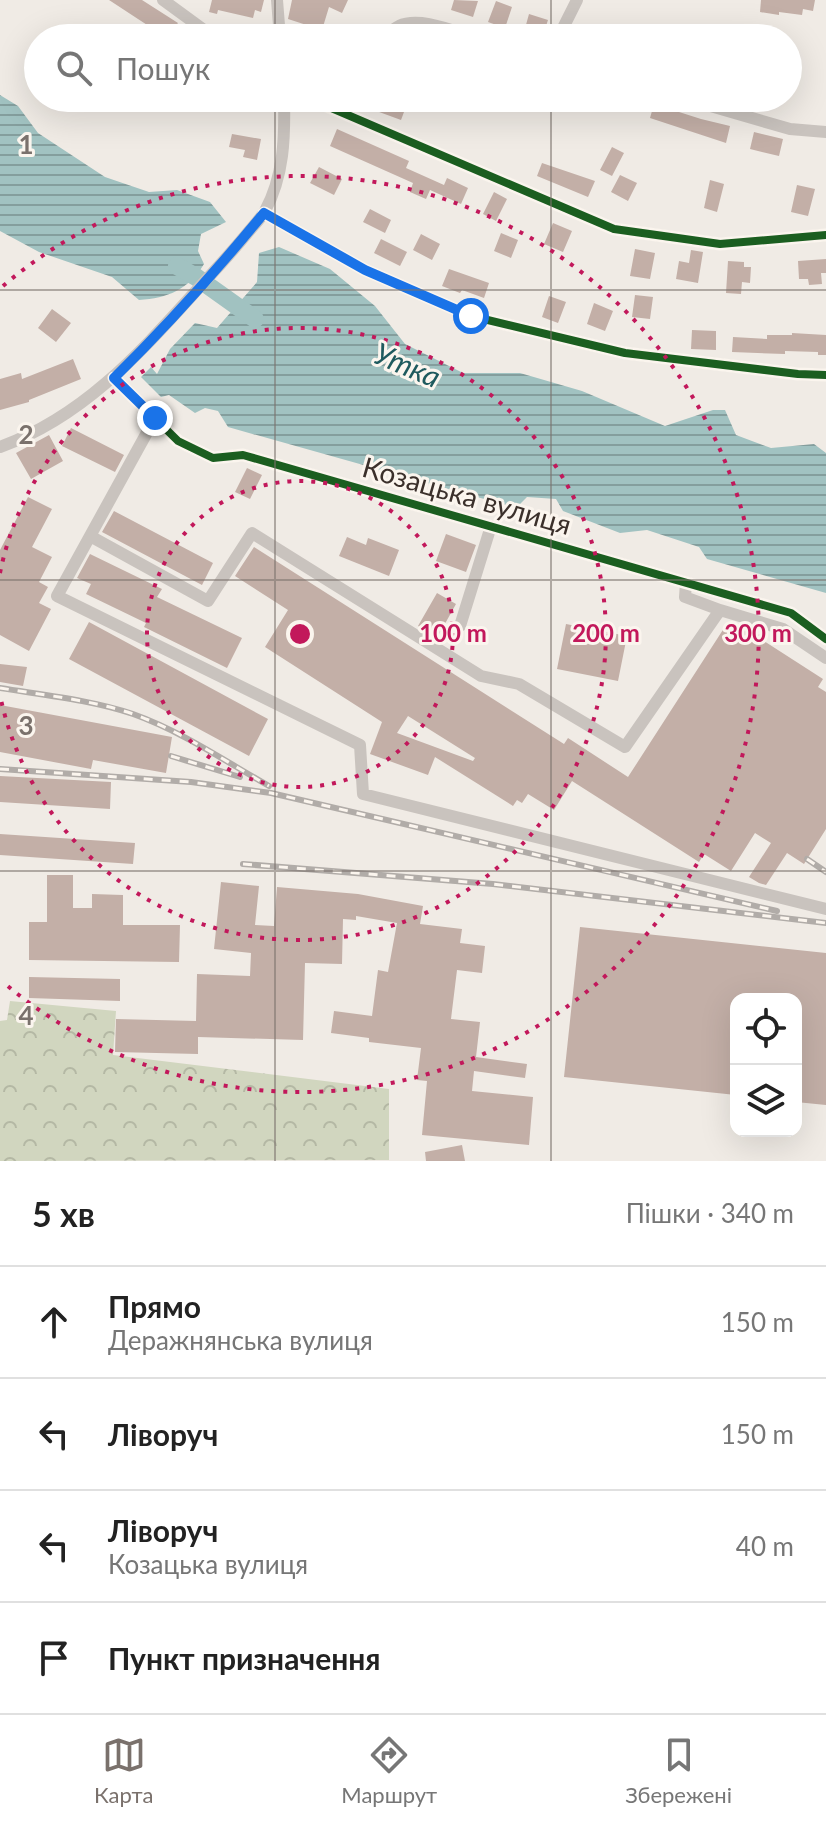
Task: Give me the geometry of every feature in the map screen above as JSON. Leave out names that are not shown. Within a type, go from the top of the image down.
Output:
[{"type":"street","points":[[163,0],[196,24]]},
{"type":"street","points":[[277,0],[279,24]]},
{"type":"street","points":[[565,24],[577,0]]},
{"type":"street","points":[[404,24],[427,24]]},
{"type":"street","points":[[0,447],[44,427],[77,407],[114,378],[233,251],[264,213],[274,191],[281,167],[284,112]]},
{"type":"street","points":[[341,112],[614,229],[720,244],[826,235]]},
{"type":"street","points":[[731,112],[790,129],[826,132]]},
{"type":"street","points":[[264,213],[365,270],[471,316],[625,353],[826,375]]},
{"type":"street","name":"Козацька вулиця","points":[[114,378],[178,441],[213,458],[243,455],[791,613],[826,639]]},
{"type":"street","points":[[155,418],[57,596],[360,745],[363,794],[826,909]]},
{"type":"street","points":[[460,626],[491,526]]},
{"type":"street","points":[[90,536],[208,601],[252,533],[481,676],[519,684],[625,747],[720,610]]},
{"type":"street","points":[[686,583],[685,597],[783,629],[826,658]]},
{"type":"green space","points":[[10,1001],[116,1011],[113,1055],[389,1089],[389,1160],[0,1161],[0,1021],[7,1020]]},
{"type":"water","points":[[0,95],[18,106],[38,133],[105,177],[149,192],[177,190],[210,202],[226,222],[201,234],[198,251],[204,264],[198,273],[168,295],[139,300],[112,277],[39,252],[0,231]]},
{"type":"water","points":[[279,247],[330,269],[375,306],[405,344],[463,373],[520,373],[582,391],[665,426],[713,410],[725,410],[736,435],[771,448],[814,444],[826,453],[826,593],[707,559],[699,547],[647,530],[620,533],[563,511],[556,499],[527,497],[516,508],[228,427],[218,411],[205,408],[195,413],[169,395],[161,397],[141,377],[151,367],[157,374],[170,349],[195,323],[217,328],[257,282],[259,253]]},
{"type":"building","points":[[109,0],[142,0],[178,23],[146,24]]},
{"type":"building","points":[[212,0],[264,0],[261,12],[255,10],[253,18],[218,10],[217,14],[209,12]]},
{"type":"building","points":[[292,0],[348,0],[342,13],[329,7],[324,24],[303,24],[288,19]]},
{"type":"building","points":[[454,0],[478,1],[473,17],[451,10]]},
{"type":"building","points":[[761,0],[815,0],[813,11],[803,9],[802,15],[779,12],[779,15],[760,12]]},
{"type":"building","points":[[496,1],[512,7],[506,24],[488,22]]},
{"type":"building","points":[[529,14],[548,20],[547,24],[526,24]]},
{"type":"building","points":[[379,112],[404,112],[401,120]]},
{"type":"building","points":[[652,112],[679,112],[730,126],[726,143],[650,118]]},
{"type":"building","points":[[337,129],[409,161],[406,168],[444,185],[447,178],[468,188],[461,204],[430,190],[426,199],[410,192],[413,183],[330,146]]},
{"type":"building","points":[[754,132],[783,139],[779,156],[750,149]]},
{"type":"building","points":[[232,134],[261,139],[257,160],[243,157],[245,150],[229,147]]},
{"type":"building","points":[[612,147],[624,153],[612,176],[600,170]]},
{"type":"building","points":[[542,163],[595,181],[588,197],[537,176]]},
{"type":"building","points":[[319,167],[342,179],[334,195],[310,183]]},
{"type":"building","points":[[620,175],[637,183],[628,201],[611,192]]},
{"type":"building","points":[[710,180],[724,184],[717,212],[704,208]]},
{"type":"building","points":[[797,185],[815,189],[808,216],[791,212]]},
{"type":"building","points":[[494,192],[507,199],[496,221],[483,214]]},
{"type":"building","points":[[370,209],[391,220],[385,233],[363,222]]},
{"type":"building","points":[[553,223],[572,231],[563,252],[544,244]]},
{"type":"building","points":[[501,233],[518,240],[511,258],[494,251]]},
{"type":"building","points":[[421,234],[440,244],[432,260],[413,250]]},
{"type":"building","points":[[381,239],[407,252],[400,266],[374,253]]},
{"type":"building","points":[[635,249],[655,253],[650,279],[630,276]]},
{"type":"building","points":[[691,250],[703,252],[698,283],[676,279],[679,261],[689,263]]},
{"type":"building","points":[[826,259],[826,273],[821,273],[822,284],[809,285],[808,279],[799,279],[798,261]]},
{"type":"building","points":[[728,261],[744,262],[744,267],[751,267],[750,283],[742,282],[741,294],[726,293]]},
{"type":"building","points":[[449,269],[489,283],[484,298],[442,286]]},
{"type":"building","points":[[635,295],[653,297],[650,319],[632,317]]},
{"type":"building","points":[[549,296],[566,302],[558,323],[542,317]]},
{"type":"building","points":[[594,303],[613,311],[605,331],[587,324]]},
{"type":"building","points":[[52,309],[71,323],[56,342],[38,328]]},
{"type":"building","points":[[692,330],[716,331],[716,350],[691,349]]},
{"type":"building","points":[[767,335],[826,335],[826,355],[818,355],[818,352],[732,352],[733,337],[767,339]]},
{"type":"building","points":[[73,359],[81,379],[29,402],[0,410],[0,379],[21,373],[22,379]]},
{"type":"building","points":[[71,428],[124,455],[115,472],[62,446]]},
{"type":"building","points":[[49,435],[63,461],[31,479],[16,453]]},
{"type":"building","points":[[247,468],[262,475],[250,499],[235,492]]},
{"type":"building","points":[[28,497],[52,509],[32,547],[52,557],[39,582],[48,587],[39,603],[51,609],[29,651],[0,635],[0,550]]},
{"type":"building","points":[[114,511],[213,563],[202,585],[102,532]]},
{"type":"building","points":[[446,534],[476,545],[466,572],[436,561]]},
{"type":"building","points":[[347,537],[366,545],[368,538],[399,550],[389,576],[339,556]]},
{"type":"building","points":[[254,547],[564,744],[568,738],[628,777],[728,622],[739,625],[823,679],[818,687],[826,692],[826,829],[804,864],[787,853],[766,885],[749,877],[771,843],[755,833],[731,871],[704,854],[699,862],[572,781],[554,810],[528,794],[522,803],[517,800],[513,806],[435,757],[428,775],[370,754],[382,722],[265,647],[288,610],[235,576]],"holes":[[[408,716],[475,758],[473,761],[397,733]]]},
{"type":"building","points":[[90,554],[162,589],[157,597],[242,638],[227,668],[86,594],[91,584],[77,578]]},
{"type":"building","points":[[437,593],[456,604],[437,638],[418,626]]},
{"type":"building","points":[[89,622],[268,719],[249,756],[69,659]]},
{"type":"building","points":[[566,624],[627,636],[618,681],[557,669]]},
{"type":"building","points":[[0,664],[27,667],[23,686],[0,682]]},
{"type":"building","points":[[0,705],[172,737],[166,773],[93,760],[91,769],[0,752]]},
{"type":"building","points":[[0,776],[111,782],[110,809],[0,802]]},
{"type":"building","points":[[0,834],[135,843],[133,864],[0,855]]},
{"type":"building","points":[[47,875],[73,875],[73,908],[92,908],[92,894],[123,895],[123,925],[180,925],[179,962],[29,960],[29,922],[47,922]]},
{"type":"building","points":[[221,882],[259,886],[255,925],[274,926],[277,887],[358,894],[423,906],[420,924],[462,929],[460,943],[485,946],[482,973],[457,970],[451,1019],[480,1022],[476,1057],[527,1064],[525,1078],[474,1071],[472,1091],[533,1097],[529,1145],[422,1135],[427,1081],[417,1080],[421,1048],[369,1042],[369,1038],[331,1033],[334,1011],[372,1016],[378,970],[388,972],[397,923],[356,916],[356,920],[343,919],[342,964],[305,963],[303,1040],[198,1037],[198,1054],[115,1052],[116,1019],[196,1021],[197,974],[250,976],[251,953],[214,949]]},
{"type":"building","points":[[580,927],[826,953],[826,1105],[802,1103],[802,993],[730,993],[730,1094],[564,1077]]},
{"type":"building","points":[[29,977],[120,979],[120,1001],[29,998]]},
{"type":"building","points":[[462,1145],[465,1161],[426,1161],[425,1152]]},
{"type":"waterway","name":"Утка","points":[[177,266],[255,319]]},
{"type":"railway","points":[[0,688],[84,701],[133,714],[186,738],[269,786]]},
{"type":"railway","points":[[171,756],[240,777]]},
{"type":"railway","points":[[0,769],[191,782],[271,793],[777,911]]},
{"type":"railway","points":[[807,859],[826,872]]},
{"type":"railway","points":[[243,864],[493,884],[826,923]]},
{"type":"cycle path","points":[[341,112],[614,229],[720,244],[826,235]]},
{"type":"cycle path","points":[[264,213],[365,270],[471,316],[625,353],[826,375]]},
{"type":"cycle path","points":[[114,378],[178,441],[213,458],[243,455],[791,613],[826,639]]},
{"type":"route","points":[[155,418],[114,378],[144,349],[264,213],[365,270],[471,316]]}]
